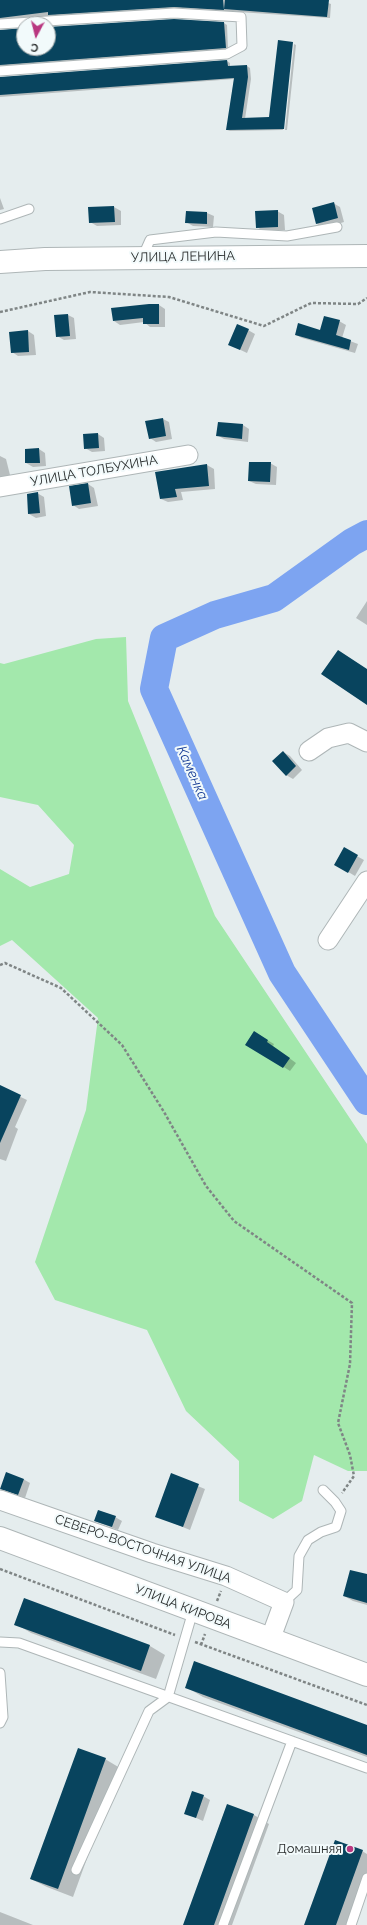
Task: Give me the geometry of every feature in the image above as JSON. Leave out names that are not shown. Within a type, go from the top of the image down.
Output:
[{"type":"street","name":"УЛИЦА ЛЕНИНА","points":[[0,262],[45,259],[367,256]]},
{"type":"street","name":"УЛИЦА ТОЛБУХИНА","points":[[0,487],[188,455]]},
{"type":"street","points":[[309,751],[328,738],[349,733],[367,742]]},
{"type":"street","points":[[328,940],[367,881]]},
{"type":"street","name":"СЕВЕРО-ВОСТОЧНАЯ УЛИЦА","points":[[0,1500],[152,1553],[226,1576],[284,1602]]},
{"type":"street","name":"УЛИЦА КИРОВА","points":[[0,1538],[367,1676]]},
{"type":"street","points":[[270,1640],[284,1602]]},
{"type":"lane","points":[[0,24],[174,13],[241,17],[242,46],[227,54],[0,71]]},
{"type":"lane","points":[[0,219],[29,209]]},
{"type":"lane","points":[[142,258],[150,240],[216,232],[287,236],[337,227]]},
{"type":"lane","points":[[284,1602],[297,1590],[299,1556],[308,1540],[320,1532],[336,1527],[341,1511],[335,1502],[323,1490]]},
{"type":"lane","points":[[76,1870],[149,1711],[168,1697],[194,1610]]},
{"type":"lane","points":[[0,1642],[19,1643],[367,1768]]},
{"type":"lane","points":[[0,1673],[3,1716],[0,1723]]},
{"type":"lane","points":[[223,1925],[292,1741]]},
{"type":"lane","points":[[351,1925],[367,1878]]},
{"type":"path","points":[[0,312],[90,292],[169,297],[264,326],[311,303],[358,304],[367,298]]},
{"type":"path","points":[[0,965],[5,963],[61,988],[122,1045],[164,1112],[206,1186],[234,1221],[352,1303],[350,1364],[338,1423],[350,1455],[354,1476],[335,1502]]},
{"type":"green space","points":[[126,637],[128,701],[215,916],[367,1144],[367,1471],[348,1471],[314,1455],[302,1501],[273,1519],[239,1501],[239,1461],[186,1411],[147,1330],[55,1300],[35,1262],[86,1110],[98,1018],[12,940],[0,946],[0,869],[30,887],[69,874],[74,845],[38,805],[0,797],[0,663],[4,664],[96,639]]},
{"type":"water","points":[[367,526],[367,540],[352,542]]},
{"type":"building","points":[[0,0],[223,0],[224,10],[174,7],[48,15],[48,12],[0,18]]},
{"type":"building","points":[[225,0],[329,0],[327,17],[224,9]]},
{"type":"building","points":[[174,19],[224,22],[226,48],[0,65],[0,30],[16,29],[16,56],[56,56],[56,26]]},
{"type":"building","points":[[278,40],[293,42],[284,129],[226,130],[234,78],[0,95],[0,77],[227,60],[228,66],[247,65],[248,77],[242,118],[269,117]]},
{"type":"building","points":[[334,202],[338,218],[316,224],[312,208]]},
{"type":"building","points":[[114,206],[115,222],[89,223],[88,207]]},
{"type":"building","points":[[278,210],[278,227],[256,228],[255,211]]},
{"type":"building","points":[[186,211],[207,212],[207,224],[185,223]]},
{"type":"building","points":[[159,304],[159,324],[143,324],[143,318],[113,321],[111,308]]},
{"type":"building","points":[[68,314],[70,336],[56,337],[54,315]]},
{"type":"building","points":[[324,316],[340,320],[336,335],[351,340],[349,350],[295,335],[298,323],[320,330]]},
{"type":"building","points":[[237,324],[249,329],[240,350],[228,345]]},
{"type":"building","points":[[28,330],[29,352],[11,353],[9,332]]},
{"type":"building","points":[[163,418],[166,436],[149,439],[145,421]]},
{"type":"building","points":[[218,422],[243,424],[242,439],[216,436]]},
{"type":"building","points":[[98,433],[99,448],[84,449],[83,434]]},
{"type":"building","points":[[39,448],[40,463],[25,463],[25,449]]},
{"type":"building","points":[[249,462],[271,462],[270,482],[248,481]]},
{"type":"building","points":[[207,464],[209,486],[175,489],[177,497],[160,499],[155,472]]},
{"type":"building","points":[[88,483],[91,503],[72,506],[69,486]]},
{"type":"building","points":[[38,492],[40,513],[28,514],[27,494]]},
{"type":"building","points":[[338,650],[367,669],[367,705],[321,674]]},
{"type":"building","points":[[283,751],[296,766],[286,776],[272,761]]},
{"type":"building","points":[[344,847],[358,855],[348,873],[334,865]]},
{"type":"building","points":[[254,1031],[268,1040],[267,1042],[290,1058],[283,1068],[245,1045]]},
{"type":"building","points":[[0,1085],[21,1095],[0,1143]]},
{"type":"building","points":[[6,1472],[24,1479],[18,1495],[0,1489]]},
{"type":"building","points":[[171,1473],[199,1484],[183,1527],[155,1517]]},
{"type":"building","points":[[98,1510],[116,1516],[112,1527],[94,1521]]},
{"type":"building","points":[[350,1570],[367,1574],[367,1603],[343,1596]]},
{"type":"building","points":[[24,1598],[150,1645],[141,1671],[14,1625]]},
{"type":"building","points":[[194,1661],[367,1725],[367,1755],[185,1688]]},
{"type":"building","points":[[78,1748],[106,1758],[58,1889],[30,1879]]},
{"type":"building","points":[[192,1791],[204,1795],[196,1818],[184,1814]]},
{"type":"building","points":[[227,1804],[254,1814],[214,1925],[183,1925]]},
{"type":"building","points":[[335,1840],[363,1850],[336,1925],[304,1925]]},
{"type":"waterway","name":"Каменка","points":[[367,534],[352,542],[274,598],[215,615],[164,638],[154,689],[282,973],[367,1101]]},
{"type":"place","name":"Домашняя","points":[[350,1849]]}]
